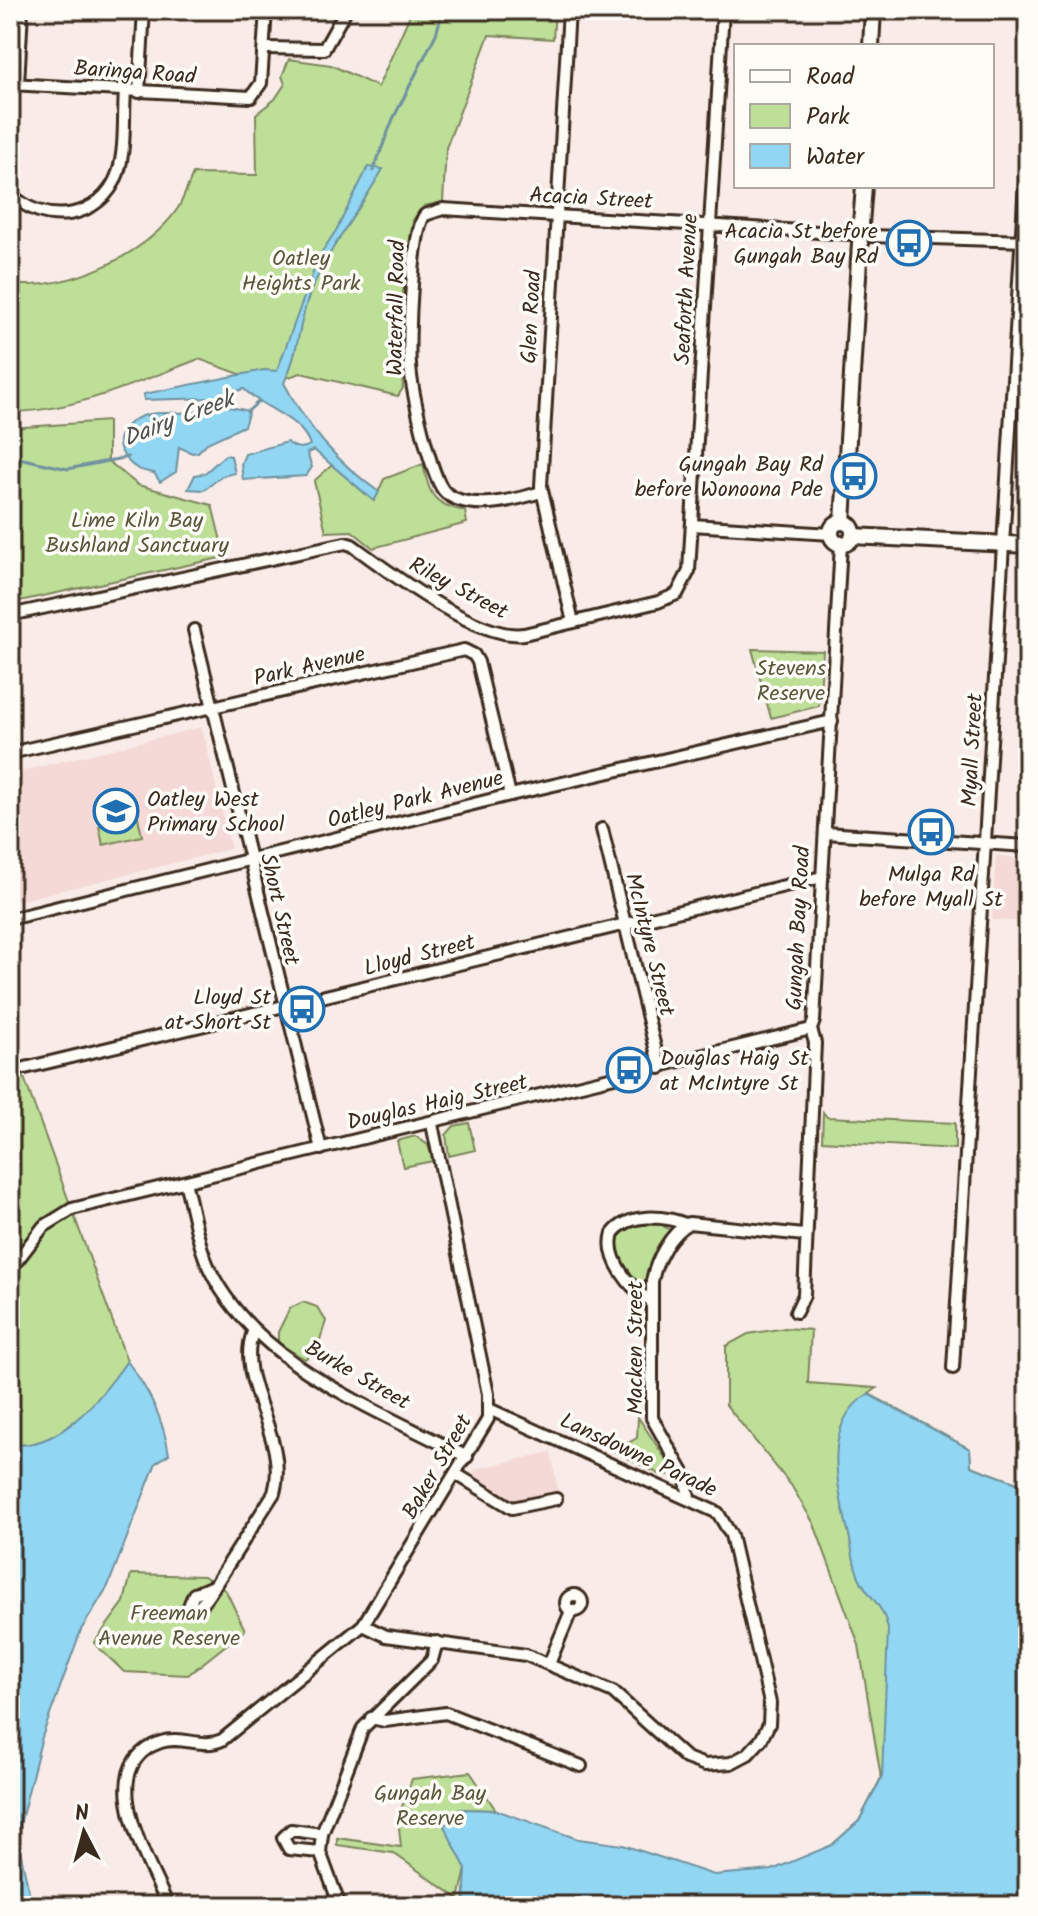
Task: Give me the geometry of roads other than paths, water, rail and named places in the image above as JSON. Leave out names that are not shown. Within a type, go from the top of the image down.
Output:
[{"type":"street","points":[[14,84],[22,10]]},
{"type":"street","points":[[139,92],[144,10]]},
{"type":"street","points":[[266,10],[264,48],[324,49],[346,10]]},
{"type":"street","name":"Glen Road","points":[[569,10],[541,492],[573,622]]},
{"type":"street","name":"Seaforth Avenue","points":[[689,571],[723,10]]},
{"type":"street","points":[[871,44],[873,10]]},
{"type":"street","name":"Baringa Road","points":[[14,84],[243,98],[257,93],[264,48]]},
{"type":"street","points":[[10,193],[23,206],[49,215],[79,212],[98,201],[118,171],[125,91]]},
{"type":"street","name":"Myall Street","points":[[953,1368],[1025,241],[1028,133]]},
{"type":"street","points":[[842,538],[851,527],[843,522],[864,188]]},
{"type":"street","name":"Acacia Street","points":[[425,215],[443,209],[1025,241]]},
{"type":"street","name":"Waterfall Road","points":[[425,215],[416,235],[409,363],[416,405],[440,486],[452,497],[467,501],[512,500],[541,492]]},
{"type":"street","points":[[692,525],[842,538],[1028,545]]},
{"type":"street","name":"Gungah Bay Road","points":[[796,1312],[804,1295],[804,1235],[815,1043],[811,1029],[814,1021],[842,538]]},
{"type":"street","name":"Riley Street","points":[[10,615],[345,543],[418,593],[500,634],[518,635],[666,600],[680,591],[689,571]]},
{"type":"street","name":"Short Street","points":[[194,630],[284,1008],[321,1149]]},
{"type":"street","name":"Park Avenue","points":[[10,753],[213,709],[458,650],[469,651],[478,662],[510,795]]},
{"type":"street","name":"Oatley Park Avenue","points":[[10,919],[510,795],[832,721]]},
{"type":"street","name":"McIntyre Street","points":[[602,829],[660,1068]]},
{"type":"street","points":[[825,833],[1028,846]]},
{"type":"street","name":"Lloyd Street","points":[[25,1068],[822,877]]},
{"type":"street","name":"Douglas Haig Street","points":[[10,1270],[43,1227],[72,1209],[432,1124],[811,1029]]},
{"type":"street","name":"Baker Street","points":[[168,1906],[132,1826],[128,1795],[131,1774],[141,1757],[161,1742],[210,1743],[222,1740],[363,1625],[483,1431],[489,1409],[432,1124]]},
{"type":"street","name":"Burke Street","points":[[185,1182],[210,1271],[253,1332],[312,1374],[467,1457]]},
{"type":"street","points":[[652,1301],[639,1295],[612,1256],[613,1233],[625,1222],[640,1218],[670,1219],[685,1224],[695,1222],[804,1235]]},
{"type":"street","name":"Macken Street","points":[[685,1224],[657,1260],[652,1301],[652,1418],[685,1476],[689,1497]]},
{"type":"street","points":[[215,1585],[274,1493],[277,1479],[276,1449],[250,1362],[248,1344],[253,1332]]},
{"type":"street","name":"Lansdowne Parade","points":[[363,1625],[386,1636],[517,1652],[549,1664],[613,1692],[694,1762],[712,1765],[731,1763],[755,1748],[769,1724],[770,1703],[731,1535],[718,1513],[689,1497],[489,1409]]},
{"type":"street","points":[[456,1474],[512,1508],[556,1499]]},
{"type":"street","points":[[549,1664],[571,1611]]},
{"type":"street","points":[[340,1906],[320,1852],[322,1834],[359,1735],[371,1718],[432,1660],[437,1642]]},
{"type":"street","points":[[371,1718],[385,1721],[446,1713],[581,1766]]},
{"type":"street","points":[[320,1852],[289,1849],[283,1838],[291,1830],[322,1834]]},
{"type":"water","points":[[368,167],[383,169],[317,277],[284,383],[325,444],[379,492],[374,501],[314,450],[307,453],[312,467],[306,476],[243,480],[241,464],[245,454],[287,442],[295,447],[304,447],[310,445],[306,436],[291,421],[244,389],[213,398],[144,400],[144,394],[264,370],[277,371],[319,256],[337,229]]},
{"type":"water","points":[[216,404],[249,411],[244,426],[207,443],[198,452],[192,453],[179,447],[176,472],[160,482],[154,473],[132,465],[121,451],[121,434],[139,417],[199,411]]},
{"type":"water","points":[[225,455],[231,456],[235,473],[222,476],[204,490],[188,489],[195,475],[205,473]]},
{"type":"water","points":[[127,1361],[154,1405],[169,1454],[156,1463],[108,1586],[81,1630],[42,1737],[17,1836],[32,1906],[10,1906],[10,1444],[28,1444],[45,1439],[78,1419]]},
{"type":"water","points":[[868,1394],[970,1449],[971,1466],[1028,1487],[1028,1906],[464,1906],[466,1869],[444,1826],[460,1809],[496,1810],[578,1839],[623,1845],[714,1875],[772,1870],[832,1845],[859,1821],[882,1777],[888,1629],[883,1613],[855,1567],[836,1458],[843,1422],[853,1407]]},
{"type":"waterway","name":"Dairy Creek","points":[[373,171],[393,119],[436,34],[443,10]]},
{"type":"waterway","name":"Dairy Creek","points":[[247,412],[259,401]]},
{"type":"waterway","name":"Dairy Creek","points":[[10,456],[68,469],[128,457]]},
{"type":"place","name":"Acacia St before Gungah Bay Rd","points":[[909,243]]},
{"type":"place","name":"Gungah Bay Rd before Wonoona Pde","points":[[854,476]]},
{"type":"place","name":"Oatley West Primary School","points":[[116,811]]},
{"type":"place","name":"Mulga Rd before Myall St","points":[[931,832]]},
{"type":"place","name":"Lloyd St at Short St","points":[[302,1009]]},
{"type":"place","name":"Douglas Haig St at McIntyre St","points":[[629,1070]]},
{"type":"park label","name":"Oatley Heights Park","points":[[301,270]]},
{"type":"park label","name":"Lime Kiln Bay Bushland Sanctuary","points":[[137,532]]},
{"type":"park label","name":"Stevens Reserve","points":[[791,680]]},
{"type":"park label","name":"Freeman Avenue Reserve","points":[[169,1624]]},
{"type":"park label","name":"Gungah Bay Reserve","points":[[430,1804]]}]
